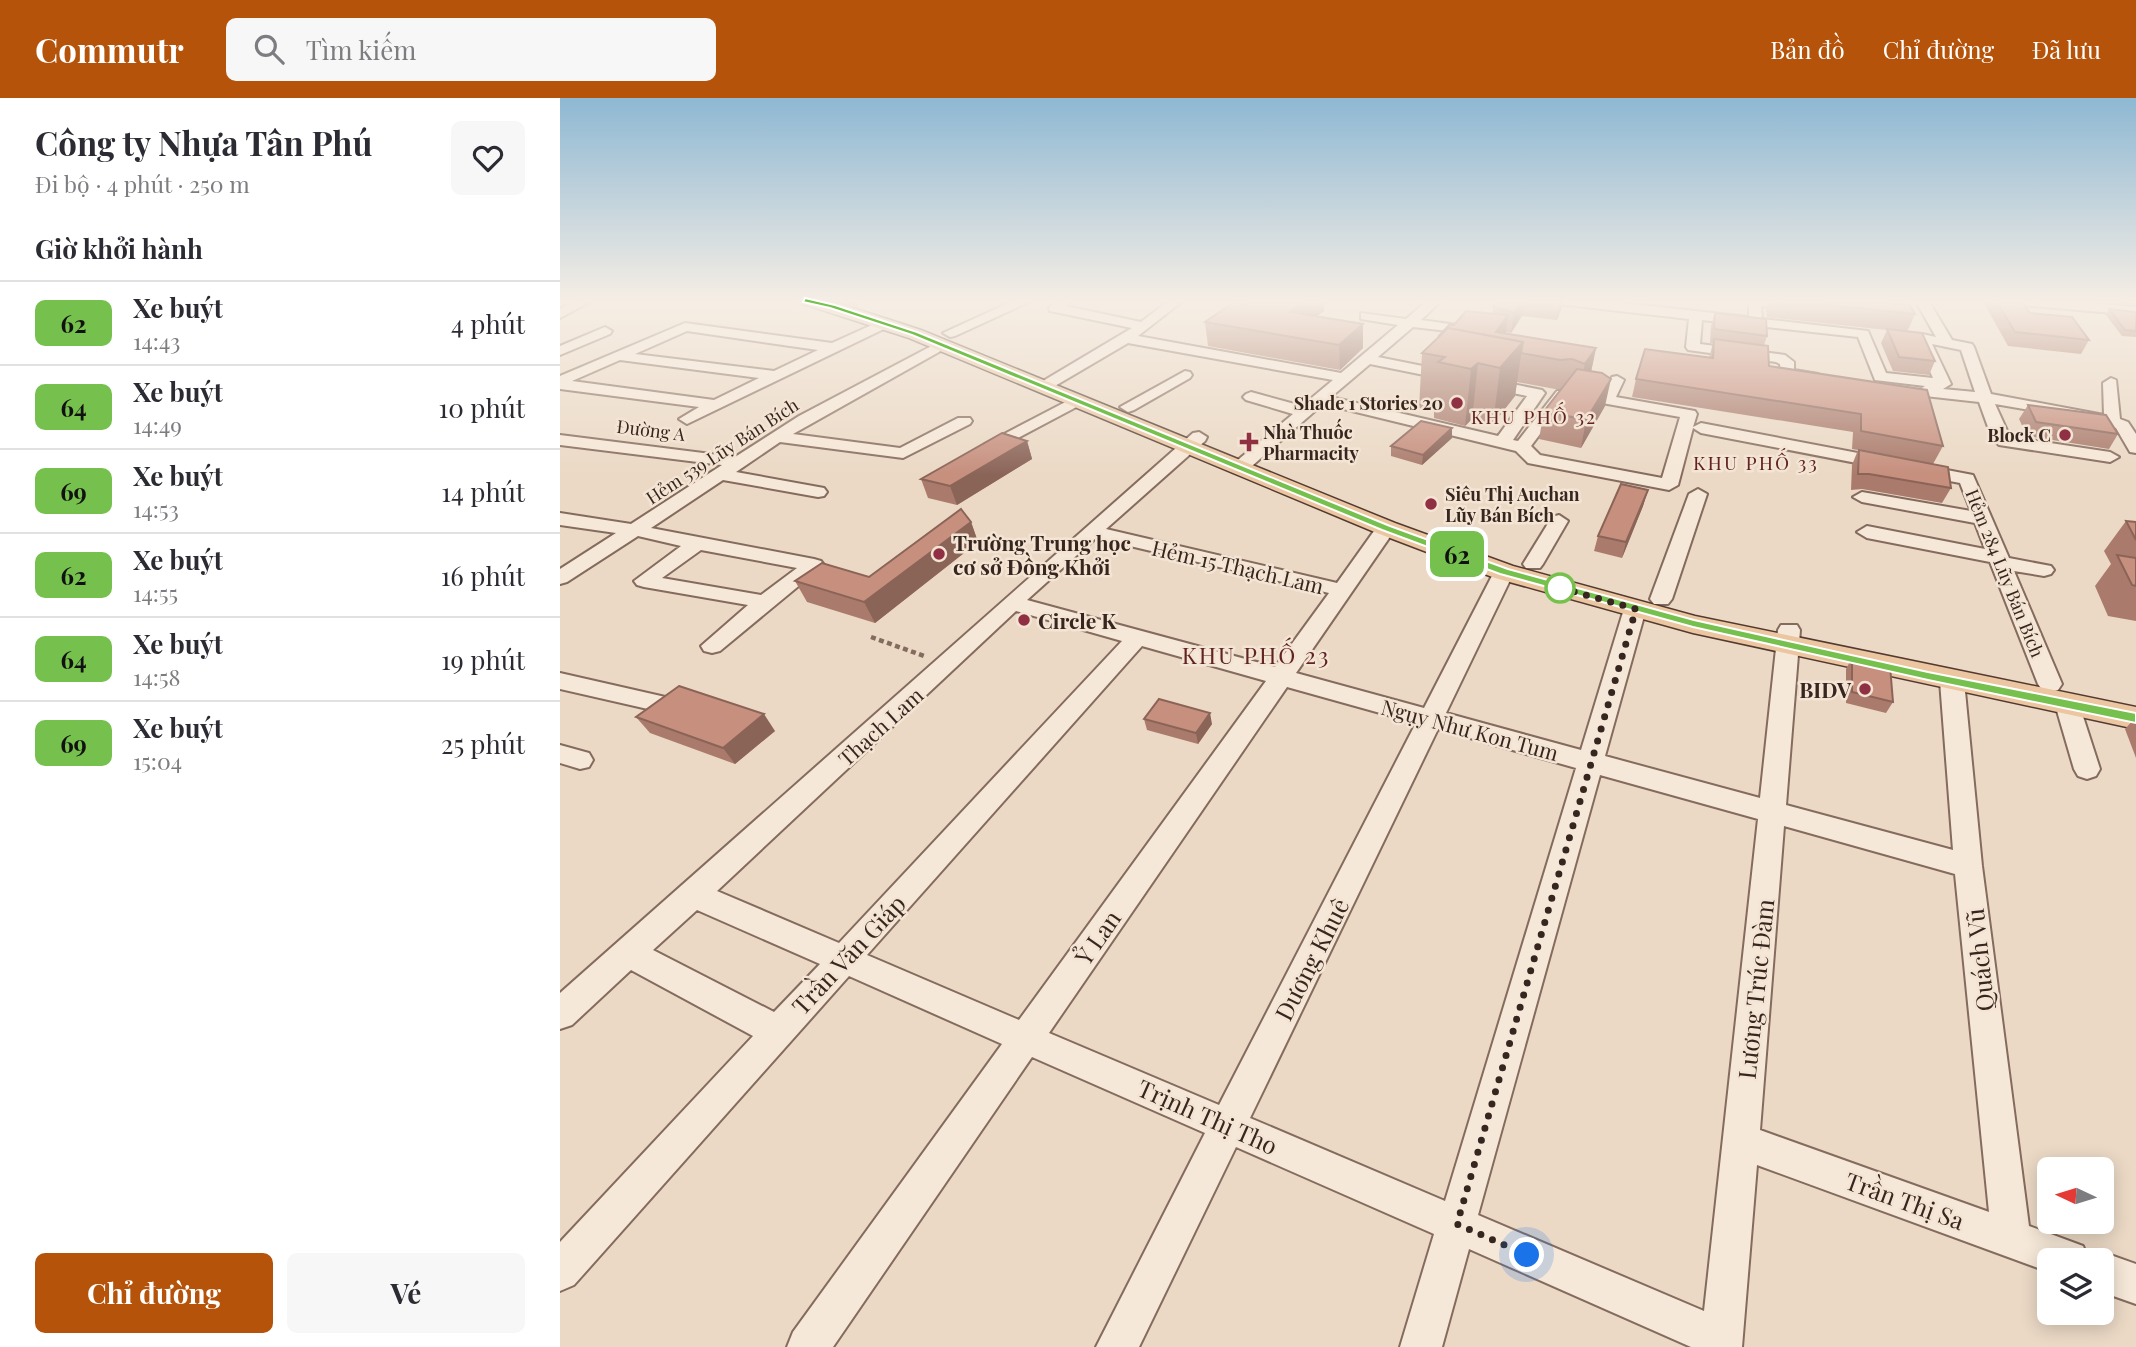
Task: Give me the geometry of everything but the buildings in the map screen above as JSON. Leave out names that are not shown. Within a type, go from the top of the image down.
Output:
[{"type":"main road","points":[[993,358],[1051,382],[1128,407],[1194,442]]},
{"type":"main road","points":[[1051,382],[1077,401],[1194,442],[1519,568]]},
{"type":"main road","points":[[1245,463],[1386,528],[1519,568],[1648,604],[1952,681],[2136,718]]},
{"type":"main road","points":[[1789,638],[2136,700]]},
{"type":"street","points":[[560,383],[612,358]]},
{"type":"street","points":[[635,358],[776,376]]},
{"type":"street","points":[[687,419],[813,358]]},
{"type":"street","name":"Hẻm 539 Lũy Bán Bích","points":[[560,578],[777,437],[913,358]]},
{"type":"street","points":[[1051,382],[1091,358]]},
{"type":"street","points":[[1233,358],[1344,379]]},
{"type":"street","points":[[1781,358],[1787,362],[1784,370],[1788,374],[1832,379]]},
{"type":"street","points":[[1875,358],[1880,377],[2123,425]]},
{"type":"street","points":[[1929,358],[1945,389]]},
{"type":"street","points":[[1971,358],[2003,440],[2110,457]]},
{"type":"street","points":[[1245,463],[1367,359],[1537,393],[1502,443]]},
{"type":"street","points":[[1128,407],[1185,375]]},
{"type":"street","points":[[1617,380],[1607,400],[1695,421],[1908,450]]},
{"type":"street","points":[[560,383],[716,405]]},
{"type":"street","points":[[2111,383],[2123,425],[2136,448]]},
{"type":"street","points":[[1870,384],[1945,389]]},
{"type":"street","points":[[1522,447],[1562,394]]},
{"type":"street","points":[[1251,397],[1314,404],[1522,447],[1534,459],[1669,485],[1695,421]]},
{"type":"street","points":[[993,444],[1077,401]]},
{"type":"street","points":[[1314,404],[1408,424]]},
{"type":"street","points":[[777,437],[900,454],[964,421]]},
{"type":"street","name":"Hẻm 284 Lũy Bán Bích","points":[[1695,421],[1967,479],[2050,684]]},
{"type":"street","name":"Đường A","points":[[560,440],[737,462]]},
{"type":"street","name":"Thạch Lam","points":[[560,1014],[694,895],[1012,603],[1194,442]]},
{"type":"street","points":[[720,474],[818,492]]},
{"type":"street","points":[[1421,1347],[1591,762],[1648,604],[1698,494]]},
{"type":"street","points":[[1862,497],[1983,519]]},
{"type":"street","points":[[560,519],[636,530],[814,565],[712,646]]},
{"type":"street","name":"Dương Khuê","points":[[1117,1347],[1431,719],[1519,568],[1559,521]]},
{"type":"street","name":"Ỷ Lan","points":[[808,1347],[1386,528]]},
{"type":"street","name":"Hẻm 15 Thạch Lam","points":[[1094,532],[1342,590]]},
{"type":"street","points":[[1867,532],[2044,570]]},
{"type":"street","points":[[697,544],[643,581],[765,602]]},
{"type":"street","name":"Ngụy Như Kon Tum","points":[[1012,603],[1968,866]]},
{"type":"street","name":"Trần Văn Giáp","points":[[560,1271],[1137,638]]},
{"type":"street","name":"Lương Trúc Đàm","points":[[1721,1343],[1789,638]]},
{"type":"street","points":[[560,681],[661,704]]},
{"type":"street","name":"Quách Vũ","points":[[1952,681],[1968,866],[2011,1239]]},
{"type":"street","points":[[2067,704],[2087,769]]},
{"type":"street","name":"Trịnh Thị Tho","points":[[694,895],[846,958],[1457,1224],[1721,1343]]},
{"type":"street","points":[[628,953],[776,1031]]},
{"type":"street","name":"Trần Thị Sa","points":[[1741,1141],[2037,1248]]},
{"type":"street","points":[[2114,1276],[2136,1284]]},
{"type":"path","points":[[871,637],[947,664]]},
{"type":"bus line","name":"62","points":[[974,358],[1386,528],[1504,572],[1693,624],[2136,718]]},
{"type":"place","name":"Shade 1 Stories 20","points":[[1457,403]]},
{"type":"place","name":"Block C","points":[[2065,435]]},
{"type":"place","name":"Nhà Thuốc Pharmacity","points":[[1249,442]]},
{"type":"place","name":"Siêu Thị Auchan Lũy Bán Bích","points":[[1431,504]]},
{"type":"place","name":"Trường Trung học cơ sở Đồng Khởi","points":[[939,554]]},
{"type":"place","name":"Circle K","points":[[1024,620]]},
{"type":"place","name":"BIDV","points":[[1865,689]]},
{"type":"district","name":"KHU PHỐ 32","points":[[1534,416]]},
{"type":"district","name":"KHU PHỐ 33","points":[[1756,462]]},
{"type":"district","name":"KHU PHỐ 23","points":[[1256,654]]},
{"type":"route","points":[[1527,1255],[1457,1224],[1636,609],[1557,587],[1560,588]]}]
